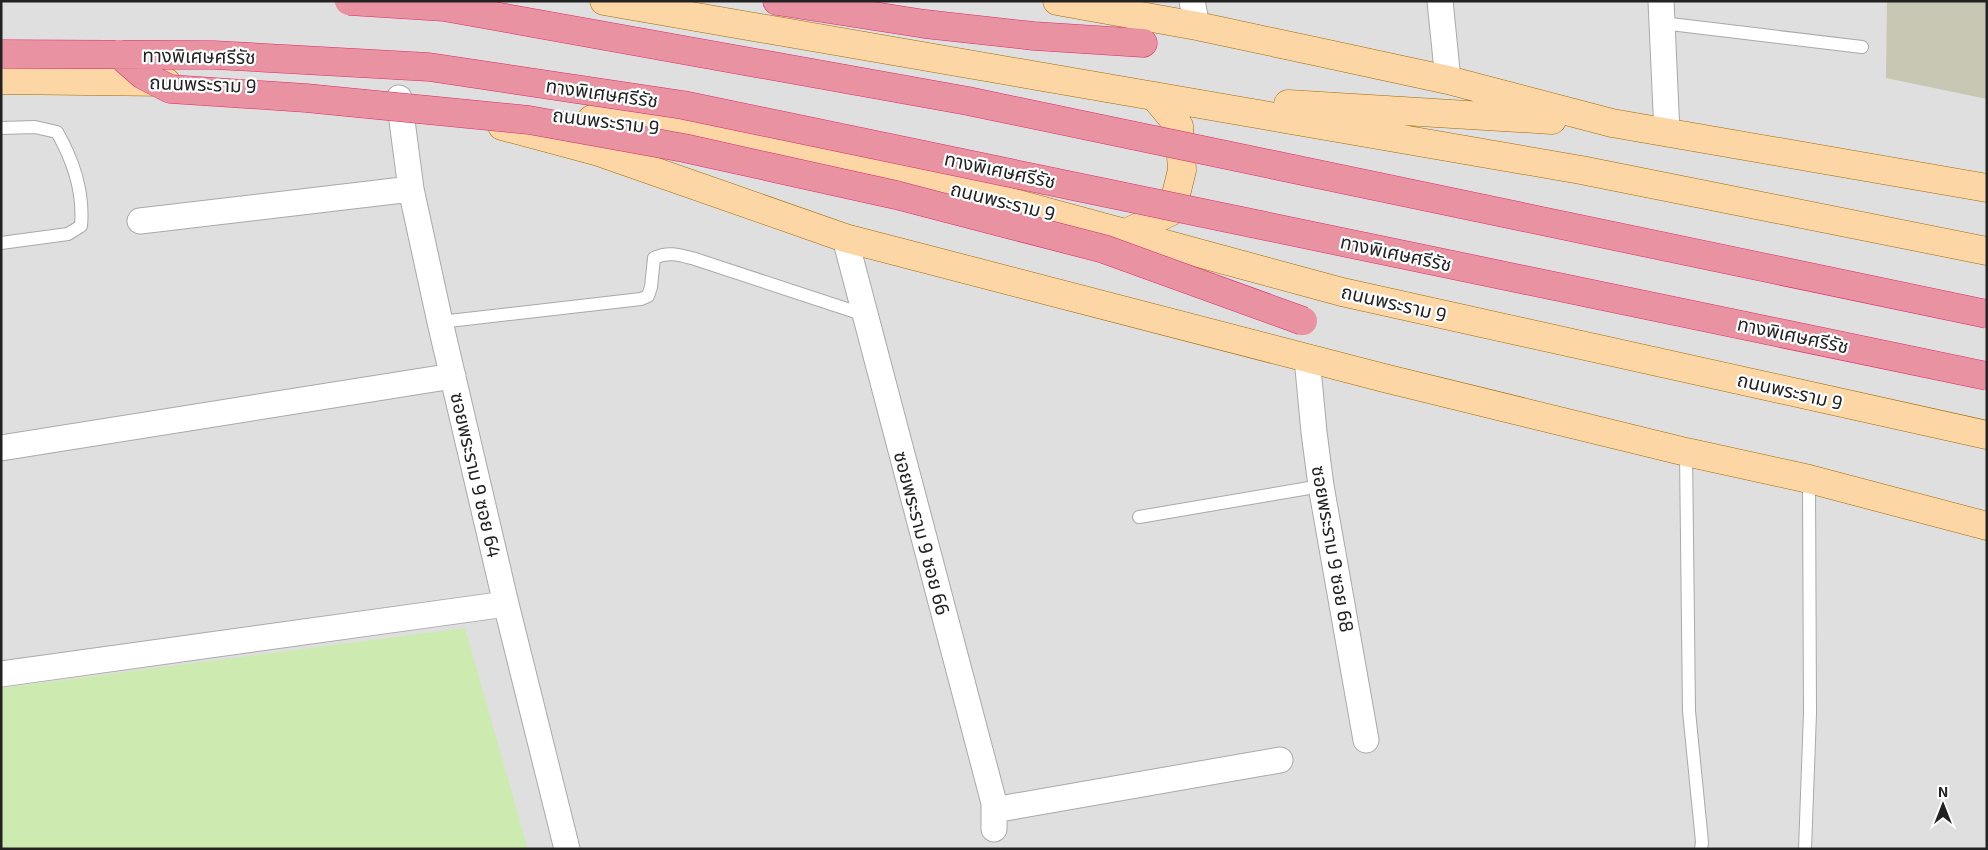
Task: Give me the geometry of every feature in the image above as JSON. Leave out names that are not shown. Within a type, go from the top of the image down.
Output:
[{"type":"highway","points":[[349,1],[444,7],[968,101],[1987,314]]},
{"type":"highway","points":[[777,1],[925,24],[1034,36],[1143,43]]},
{"type":"highway","name":"ทางพิเศษศรีรัช","points":[[1,54],[214,55],[429,67],[683,105],[1987,376]]},
{"type":"highway","points":[[119,54],[143,74],[170,88],[306,98],[530,120],[684,148],[896,195],[1104,249],[1303,321]]},
{"type":"main road","points":[[604,1],[1581,170],[1987,251]]},
{"type":"main road","points":[[1057,1],[1195,14],[1612,123],[1987,188]]},
{"type":"main road","name":"ถนนพระราม 9","points":[[1,80],[213,82],[394,96],[682,130],[1003,200],[1342,292],[1987,435]]},
{"type":"main road","points":[[394,96],[599,152],[845,238],[1307,358],[1686,452],[1809,479],[1987,526]]},
{"type":"main road","points":[[1154,96],[1612,123]]},
{"type":"main road","points":[[1126,233],[1172,211],[1182,170],[1179,126],[1154,96]]},
{"type":"street","points":[[1440,1],[1448,80]]},
{"type":"street","points":[[1662,12],[1667,132]]},
{"type":"street","name":"ซอยพระราม 9 ซอย 64","points":[[394,96],[411,189],[440,322],[506,604],[567,849]]},
{"type":"street","points":[[140,221],[411,189]]},
{"type":"street","name":"ซอยพระราม 9 ซอย 66","points":[[845,238],[994,803],[994,820],[1280,760]]},
{"type":"street","name":"ซอยพระราม 9 ซอย 68","points":[[1307,358],[1321,486],[1366,740]]},
{"type":"street","points":[[1,448],[453,376]]},
{"type":"street","points":[[1,674],[506,604]]},
{"type":"lane","points":[[1662,12],[1862,47]]},
{"type":"lane","points":[[1,128],[35,127],[57,132],[68,152],[79,189],[82,213],[81,226],[68,234],[1,243]]},
{"type":"lane","points":[[440,322],[641,299],[648,296],[651,287],[654,258],[663,254],[674,254],[695,259],[865,315]]},
{"type":"lane","points":[[1686,452],[1689,711],[1702,842],[1701,849]]},
{"type":"lane","points":[[1805,849],[1810,713],[1809,479]]},
{"type":"lane","points":[[1139,517],[1321,486]]},
{"type":"shaded area","points":[[1,1],[1987,1],[1987,849],[1,849]]},
{"type":"shaded area","points":[[1887,1],[1987,1],[1987,99],[1886,78]]},
{"type":"green space","points":[[465,628],[528,849],[1,849],[1,688]]}]
